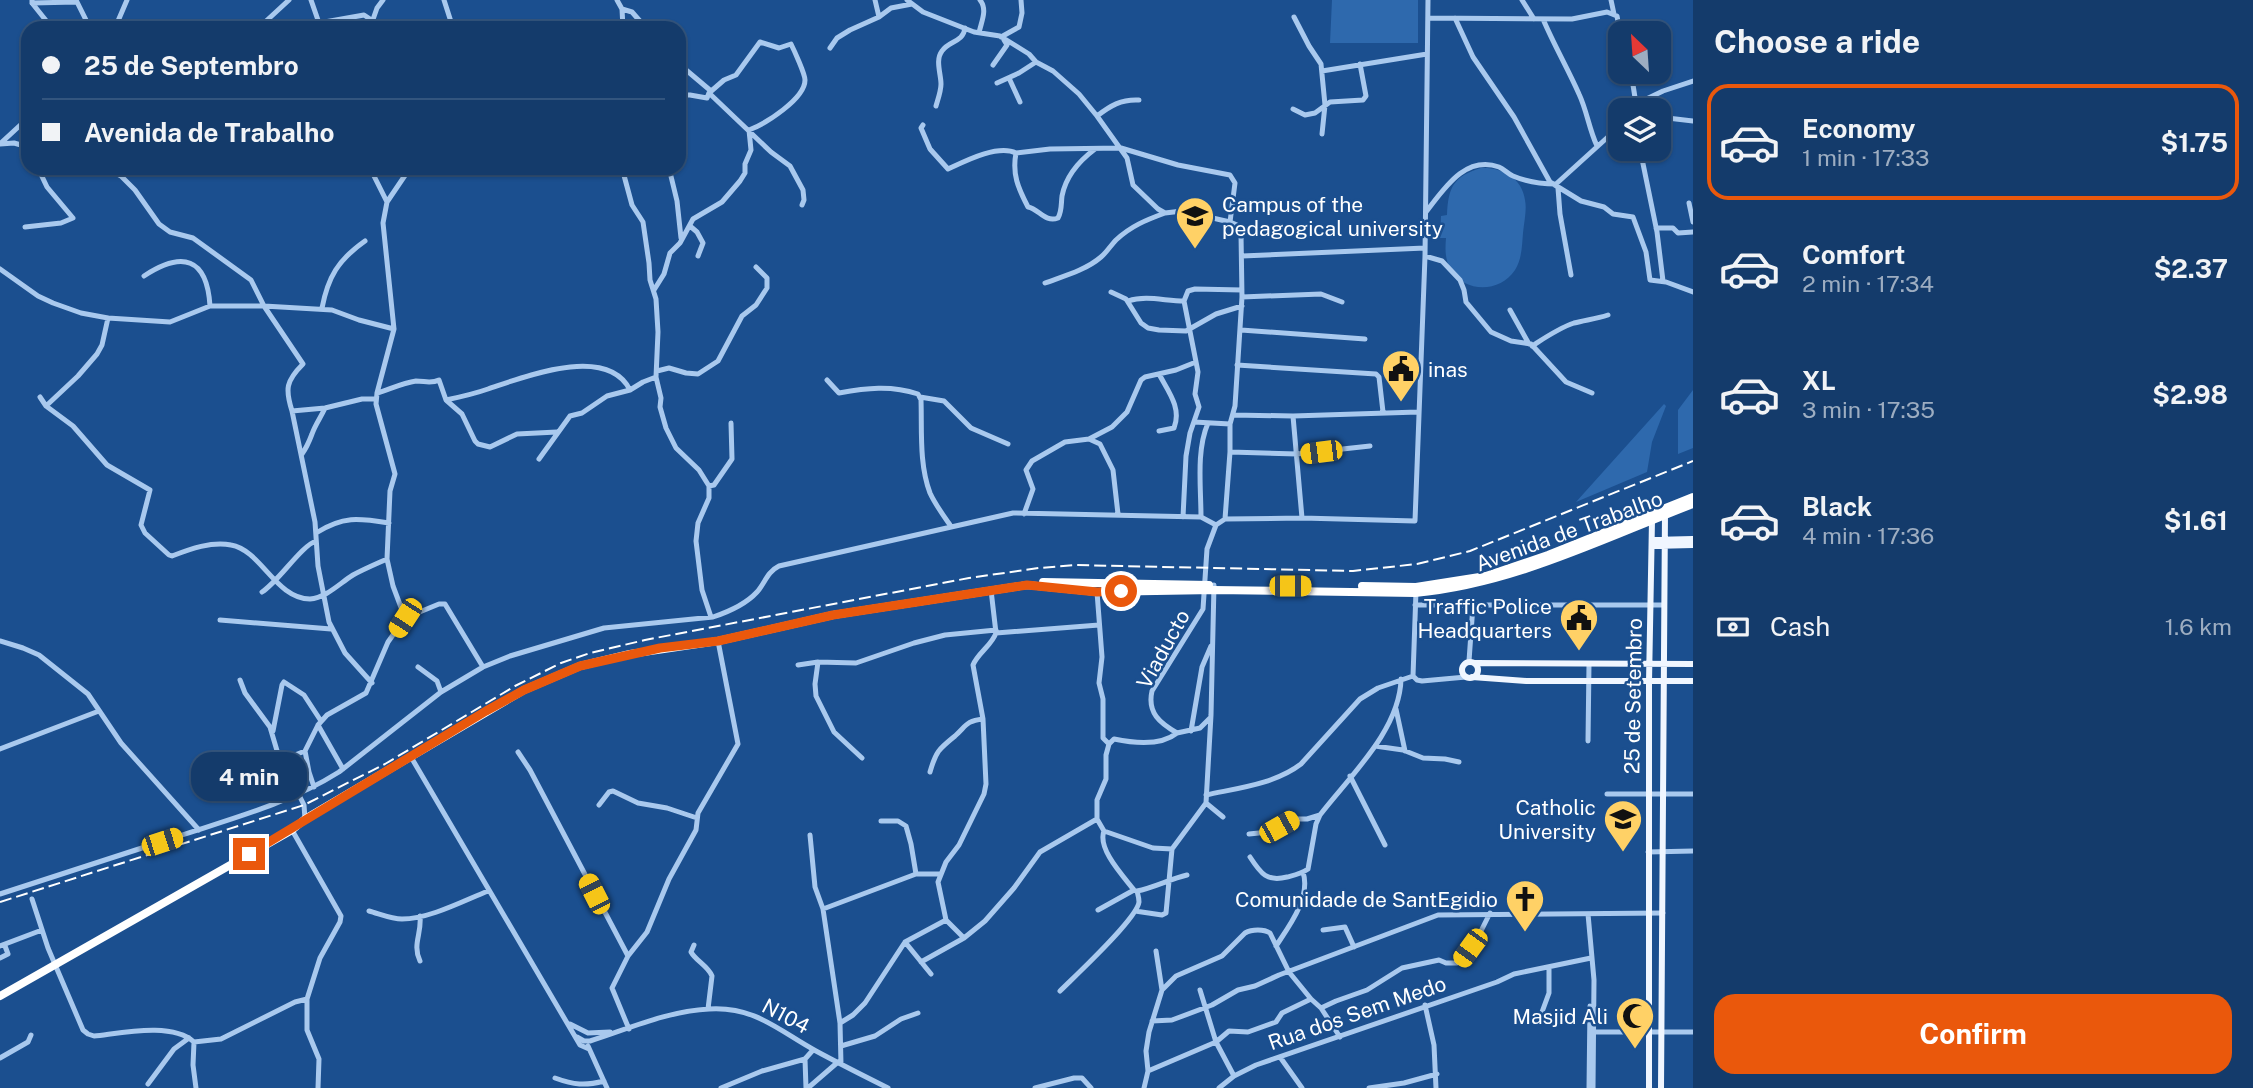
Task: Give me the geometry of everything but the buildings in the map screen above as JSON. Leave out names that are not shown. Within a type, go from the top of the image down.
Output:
[{"type":"highway","name":"Avenida de Trabalho","points":[[1665,512],[1693,497]]},
{"type":"highway","name":"Avenida de Trabalho","points":[[1027,585],[1097,592],[1214,588],[1416,590],[1487,579],[1693,504]]},
{"type":"highway","name":"Avenida de Trabalho","points":[[0,996],[292,830],[305,819],[486,711],[558,674],[580,666],[640,652],[718,641],[833,615],[1027,585],[1068,582],[1169,584],[1214,588]]},
{"type":"main road","name":"25 de Setembro","points":[[1661,1088],[1665,512]]},
{"type":"main road","name":"25 de Setembro","points":[[1649,1088],[1648,852],[1652,517]]},
{"type":"main road","points":[[1652,543],[1693,539]]},
{"type":"main road","points":[[1665,542],[1693,545]]},
{"type":"main road","points":[[1693,664],[1472,662],[1464,664],[1462,668],[1462,674],[1469,677],[1526,681],[1693,681]]},
{"type":"main road","points":[[1469,677],[1478,671],[1472,662]]},
{"type":"main road","points":[[1526,681],[1527,663]]},
{"type":"main road","points":[[1650,736],[1664,736]]},
{"type":"main road","points":[[1649,972],[1662,972]]},
{"type":"street","points":[[118,21],[127,0]]},
{"type":"street","points":[[266,21],[289,0]]},
{"type":"street","points":[[311,0],[316,21]]},
{"type":"street","points":[[338,21],[364,15],[373,21],[383,0]]},
{"type":"street","points":[[444,0],[451,21]]},
{"type":"street","points":[[617,0],[622,9],[623,21]]},
{"type":"street","points":[[875,0],[879,17]]},
{"type":"street","points":[[979,33],[985,11],[980,0]]},
{"type":"street","points":[[999,36],[1019,27],[1023,13],[1021,0]]},
{"type":"street","points":[[0,894],[299,795],[343,769],[441,692],[483,667],[510,656],[604,628],[711,617],[726,612],[758,591],[770,572],[779,566],[950,525],[1013,513],[1201,517],[1216,525],[1225,519],[1415,520],[1425,256],[1428,0]]},
{"type":"street","points":[[1522,0],[1534,19]]},
{"type":"street","points":[[1611,0],[1618,21]]},
{"type":"street","points":[[32,1],[76,1],[86,21]]},
{"type":"street","points":[[32,1],[47,21]]},
{"type":"street","points":[[830,48],[842,35],[891,8],[910,2],[923,12],[965,29],[999,36],[1053,71],[1079,94],[1127,158],[1133,185],[1164,213]]},
{"type":"street","points":[[622,9],[632,12],[640,21]]},
{"type":"street","points":[[1428,18],[1572,19],[1607,12],[1614,14]]},
{"type":"street","points":[[1294,17],[1321,64],[1325,105],[1322,134]]},
{"type":"street","points":[[1455,18],[1485,78],[1509,109],[1550,182],[1581,201],[1604,207],[1613,214],[1633,217],[1646,252],[1650,280],[1663,281],[1693,292]]},
{"type":"street","points":[[1543,19],[1580,96],[1589,130],[1597,146]]},
{"type":"street","points":[[936,106],[942,84],[939,71],[940,54],[947,46],[960,39],[965,29]]},
{"type":"street","points":[[993,65],[1007,45],[999,36]]},
{"type":"street","points":[[686,95],[707,98],[724,80],[736,75],[759,42],[774,47],[788,43],[792,45],[795,58],[805,75],[805,84],[797,96],[775,117],[750,130]]},
{"type":"street","points":[[1322,71],[1427,54]]},
{"type":"street","points":[[997,83],[1036,62]]},
{"type":"street","points":[[1293,109],[1305,115],[1315,113],[1330,102],[1363,100],[1366,96],[1360,64]]},
{"type":"street","points":[[686,70],[771,152],[790,166],[803,190],[802,205]]},
{"type":"street","points":[[1009,78],[1020,102]]},
{"type":"street","points":[[1651,98],[1693,81]]},
{"type":"street","points":[[1097,116],[1114,104],[1139,100]]},
{"type":"street","points":[[1671,118],[1693,121]]},
{"type":"street","points":[[2,141],[21,124]]},
{"type":"street","points":[[923,125],[921,128],[925,140],[948,169],[968,159],[1007,150],[1017,153],[1050,149],[1121,148],[1178,165],[1230,175],[1235,183],[1230,222]]},
{"type":"street","points":[[654,290],[664,275],[670,253],[693,219],[723,202],[745,173],[745,163],[751,150],[750,130]]},
{"type":"street","points":[[1557,186],[1608,136]]},
{"type":"street","points":[[2,141],[21,145]]},
{"type":"street","points":[[1017,153],[1015,179],[1028,206],[1053,220],[1061,213],[1064,188],[1072,171],[1096,149]]},
{"type":"street","points":[[1642,161],[1663,281]]},
{"type":"street","points":[[1426,212],[1458,174],[1475,166],[1501,168],[1528,181],[1557,186]]},
{"type":"street","points":[[25,227],[61,223],[73,218],[47,187],[41,175]]},
{"type":"street","points":[[374,175],[387,202]]},
{"type":"street","points":[[405,175],[387,202],[383,223],[394,329],[377,396],[395,474],[390,491],[387,559],[393,586],[405,618]]},
{"type":"street","points":[[624,175],[632,205],[643,222],[650,280],[654,290],[660,407],[668,434],[676,448],[699,470],[709,486],[709,498],[698,523],[696,541],[702,590],[711,617]]},
{"type":"street","points":[[671,175],[681,238]]},
{"type":"street","points":[[121,176],[135,190],[159,224],[170,232],[193,238],[251,280],[264,306],[310,371]]},
{"type":"street","points":[[1557,186],[1571,275]]},
{"type":"street","points":[[1689,203],[1693,222]]},
{"type":"street","points":[[1045,282],[1073,273],[1094,262],[1134,225],[1164,213],[1182,211],[1237,225],[1241,234],[1242,306],[1230,424],[1225,519]]},
{"type":"street","points":[[690,226],[704,243],[698,256]]},
{"type":"street","points":[[1656,228],[1673,228],[1678,233],[1693,232]]},
{"type":"street","points":[[322,309],[326,287],[333,272],[343,258],[365,241]]},
{"type":"street","points":[[1242,256],[1425,248]]},
{"type":"street","points":[[1425,256],[1442,261],[1454,273],[1464,290],[1466,302],[1491,332],[1511,341],[1531,345],[1569,325],[1608,315]]},
{"type":"street","points":[[144,276],[168,263],[179,261],[195,266],[208,282],[210,306]]},
{"type":"street","points":[[539,459],[570,416],[582,413],[607,396],[630,390],[669,368],[698,374],[718,361],[739,320],[756,305],[767,288],[767,278],[756,267]]},
{"type":"street","points":[[0,269],[38,296],[53,303],[81,313],[108,318],[170,322],[210,306],[264,306],[332,310],[394,329]]},
{"type":"street","points":[[1183,517],[1186,456],[1199,407],[1195,394],[1199,375],[1184,301],[1190,290],[1242,294],[1321,294],[1342,302]]},
{"type":"street","points":[[1111,292],[1128,301],[1141,323],[1148,328],[1186,331],[1216,314],[1242,306]]},
{"type":"street","points":[[1128,301],[1146,297],[1184,301]]},
{"type":"street","points":[[1510,310],[1544,361],[1566,382],[1592,393]]},
{"type":"street","points":[[46,406],[97,354],[102,345],[108,318]]},
{"type":"street","points":[[1241,330],[1365,339]]},
{"type":"street","points":[[1024,514],[1032,489],[1026,470],[1029,464],[1065,442],[1089,439],[1112,427],[1127,412],[1141,380],[1196,362]]},
{"type":"street","points":[[303,364],[292,377],[287,398],[302,454],[316,533],[318,566],[331,629],[352,663],[372,683]]},
{"type":"street","points":[[1237,365],[1376,374],[1379,377],[1382,412]]},
{"type":"street","points":[[446,400],[538,372],[581,366],[609,371],[625,380],[630,390]]},
{"type":"street","points":[[1159,374],[1172,395],[1176,422],[1174,428],[1159,431]]},
{"type":"street","points":[[292,411],[325,408],[377,396],[406,383],[434,383],[439,380],[446,400],[462,414],[475,441],[482,446],[493,446],[517,434],[558,432]]},
{"type":"street","points":[[827,380],[839,393],[886,387],[944,401],[971,428],[1009,444]]},
{"type":"street","points":[[40,397],[46,406],[72,426],[107,465],[150,490],[141,525],[145,533],[169,555],[229,544],[250,556],[287,590],[301,597],[313,598],[387,559]]},
{"type":"street","points":[[920,397],[926,476],[932,498],[950,525]]},
{"type":"street","points":[[302,454],[310,443],[312,432],[325,408]]},
{"type":"street","points":[[1233,415],[1418,412]]},
{"type":"street","points":[[1293,416],[1302,518]]},
{"type":"street","points":[[1194,422],[1230,424]]},
{"type":"street","points":[[709,486],[714,485],[732,459],[731,423]]},
{"type":"street","points":[[1201,517],[1203,435],[1208,424]]},
{"type":"street","points":[[1089,439],[1100,444],[1112,470],[1118,514]]},
{"type":"street","points":[[1230,452],[1297,454],[1370,446]]},
{"type":"street","points":[[316,533],[338,520],[389,523]]},
{"type":"street","name":"Viaducto","points":[[1177,733],[1157,719],[1151,707],[1152,691],[1203,608],[1207,549],[1216,525]]},
{"type":"street","points":[[262,592],[276,581],[308,545],[316,541]]},
{"type":"street","name":"Viaducto","points":[[1206,803],[1214,588]]},
{"type":"street","points":[[964,938],[946,920],[938,882],[946,862],[959,845],[984,794],[986,774],[983,719],[973,665],[995,638],[991,590]]},
{"type":"street","points":[[1416,590],[1413,676],[1422,681],[1469,677]]},
{"type":"street","points":[[1097,592],[1102,657],[1099,683],[1103,699],[1103,738],[1109,744]]},
{"type":"street","points":[[314,787],[305,751],[319,723],[366,693],[388,642],[405,618],[445,604],[483,667]]},
{"type":"street","points":[[1415,605],[1664,604]]},
{"type":"street","points":[[1472,662],[1473,605]]},
{"type":"street","points":[[220,620],[331,629]]},
{"type":"street","points":[[798,665],[818,662],[856,663],[945,635],[1098,625]]},
{"type":"street","points":[[0,641],[23,648],[51,663],[88,694],[121,743],[199,830]]},
{"type":"street","points":[[629,1029],[612,988],[628,956],[647,932],[669,879],[696,830],[698,813],[738,744],[718,641]]},
{"type":"street","points":[[1191,731],[1202,667],[1213,643]]},
{"type":"street","points":[[818,662],[816,696],[834,732],[862,758]]},
{"type":"street","points":[[1588,741],[1589,664]]},
{"type":"street","points":[[418,667],[437,681],[441,692]]},
{"type":"street","points":[[1206,795],[1253,785],[1292,771],[1360,699],[1378,688],[1413,676]]},
{"type":"street","points":[[1250,857],[1263,874],[1276,880],[1303,872],[1310,864],[1312,839],[1320,815],[1375,746],[1396,709],[1401,679]]},
{"type":"street","points":[[240,680],[245,693],[265,718],[272,734],[291,798]]},
{"type":"street","points":[[272,734],[282,685],[285,682],[304,695],[343,769]]},
{"type":"street","points":[[1396,709],[1405,751]]},
{"type":"street","points":[[0,749],[99,711]]},
{"type":"street","points":[[1172,849],[1153,848],[1104,831],[1097,819],[1097,800],[1106,779],[1109,744],[1115,739],[1146,742],[1171,738],[1177,733],[1191,731],[1205,724],[1211,715]]},
{"type":"street","points":[[930,772],[934,756],[944,743],[971,720],[983,719]]},
{"type":"street","points":[[1375,746],[1405,751],[1423,758],[1459,762]]},
{"type":"street","points":[[280,761],[305,751]]},
{"type":"street","points":[[517,752],[530,770],[628,956]]},
{"type":"street","points":[[411,757],[580,1045],[589,1049]]},
{"type":"street","points":[[1350,776],[1385,845]]},
{"type":"street","points":[[598,805],[612,791],[638,803],[667,808],[697,818]]},
{"type":"street","points":[[1607,794],[1693,794]]},
{"type":"street","points":[[299,795],[304,805],[305,819]]},
{"type":"street","points":[[1135,911],[1162,915],[1166,913],[1172,849],[1206,803],[1223,817]]},
{"type":"street","points":[[1249,834],[1269,832],[1294,819],[1320,815]]},
{"type":"street","points":[[921,962],[964,938],[985,921],[1040,852],[1097,819]]},
{"type":"street","points":[[881,821],[898,821],[906,826],[916,874]]},
{"type":"street","points":[[292,830],[341,916],[320,958],[307,999],[307,1030],[319,1059],[318,1088]]},
{"type":"street","points":[[1060,991],[1111,940],[1135,911],[1139,902],[1136,891],[1105,849],[1102,836],[1104,831]]},
{"type":"street","points":[[807,1088],[839,1063],[841,1046],[823,909],[815,887],[810,835]]},
{"type":"street","points":[[1648,852],[1693,851]]},
{"type":"street","points":[[1276,946],[1291,923],[1302,898],[1306,881],[1303,872]]},
{"type":"street","points":[[823,909],[916,874],[940,874]]},
{"type":"street","points":[[1098,910],[1136,891],[1187,875]]},
{"type":"street","points":[[369,911],[400,919],[420,916],[488,891]]},
{"type":"street","points":[[32,899],[55,964],[83,1030],[88,1034],[94,1036],[173,1031],[183,1033],[192,1040],[209,1042],[307,999]]},
{"type":"street","points":[[1321,1008],[1360,993],[1402,968],[1440,960],[1457,963],[1479,937],[1490,913]]},
{"type":"street","points":[[1152,1021],[1172,1020],[1221,1001],[1238,990],[1255,986],[1438,915],[1662,913]]},
{"type":"street","points":[[1588,914],[1592,975],[1591,1088]]},
{"type":"street","points":[[420,916],[421,929],[416,948],[420,961]]},
{"type":"street","points":[[840,1023],[865,1003],[905,942],[946,920]]},
{"type":"street","points":[[1323,930],[1343,926],[1354,947]]},
{"type":"street","points":[[0,958],[8,954],[3,946],[41,930]]},
{"type":"street","points":[[1161,990],[1176,976],[1222,956],[1250,931],[1267,931],[1289,972],[1321,1008],[1340,1037]]},
{"type":"street","points":[[905,942],[931,974]]},
{"type":"street","points":[[694,945],[691,952],[695,959],[710,971],[712,976],[708,1009]]},
{"type":"street","points":[[1144,1088],[1148,1070],[1146,1051],[1161,990],[1156,951]]},
{"type":"street","name":"Rua dos Sem Medo","points":[[1219,1088],[1234,1076],[1280,1057],[1425,1005],[1514,974],[1591,958]]},
{"type":"street","points":[[1542,1012],[1549,993],[1549,967]]},
{"type":"street","points":[[1200,990],[1216,1042],[1234,1076]]},
{"type":"street","points":[[1148,1070],[1216,1042],[1229,1031],[1248,1032],[1276,1022],[1282,1013],[1311,999]]},
{"type":"street","points":[[1425,1005],[1434,1045],[1436,1088]]},
{"type":"street","name":"N104","points":[[586,1042],[669,1015],[708,1009],[743,1012],[762,1018],[813,1050],[888,1088]]},
{"type":"street","points":[[841,1046],[875,1036],[901,1019],[918,1013]]},
{"type":"street","name":"N104","points":[[567,1022],[588,1033],[620,1032]]},
{"type":"street","points":[[1592,1032],[1693,1032]]},
{"type":"street","points":[[0,1058],[28,1042],[31,1035]]},
{"type":"street","points":[[576,1036],[586,1042],[607,1088]]},
{"type":"street","points":[[148,1084],[174,1049],[192,1040]]},
{"type":"street","points":[[192,1040],[196,1088]]},
{"type":"street","points":[[721,1088],[762,1071],[805,1059],[813,1050]]},
{"type":"street","points":[[1280,1057],[1301,1088]]},
{"type":"street","points":[[805,1059],[807,1088]]},
{"type":"street","points":[[1369,1088],[1404,1083],[1437,1074]]},
{"type":"street","points":[[555,1078],[586,1085],[604,1081]]},
{"type":"street","points":[[1035,1088],[1082,1078],[1091,1088]]},
{"type":"shaded area","points":[[1332,0],[1418,0],[1418,43],[1330,43]]},
{"type":"shaded area","points":[[1481,168],[1496,169],[1515,180],[1523,192],[1526,208],[1521,252],[1515,270],[1501,283],[1483,287],[1473,286],[1457,278],[1448,262],[1446,238],[1440,238],[1441,216],[1447,215],[1454,184],[1464,175]]},
{"type":"shaded area","points":[[1693,390],[1693,448],[1678,454],[1678,410]]},
{"type":"shaded area","points":[[1664,404],[1666,406],[1652,442],[1647,472],[1576,502]]},
{"type":"railway","points":[[0,902],[304,805],[385,764],[515,686],[561,663],[590,653],[969,578],[1039,568],[1075,565],[1353,571],[1417,564],[1470,551],[1693,461]]},
{"type":"place","name":"Campus of the pedagogical university","points":[[1195,250]]},
{"type":"place","name":"inas","points":[[1401,403]]},
{"type":"place","name":"Traffic Police Headquarters","points":[[1579,652]]},
{"type":"place","name":"Catholic University","points":[[1623,853]]},
{"type":"place","name":"Comunidade de SantEgidio","points":[[1525,933]]},
{"type":"place","name":"Masjid Ali","points":[[1635,1050]]},
{"type":"route","points":[[249,854],[486,711],[524,690],[580,666],[660,648],[718,641],[833,615],[1027,585],[1097,592],[1121,591]]}]
